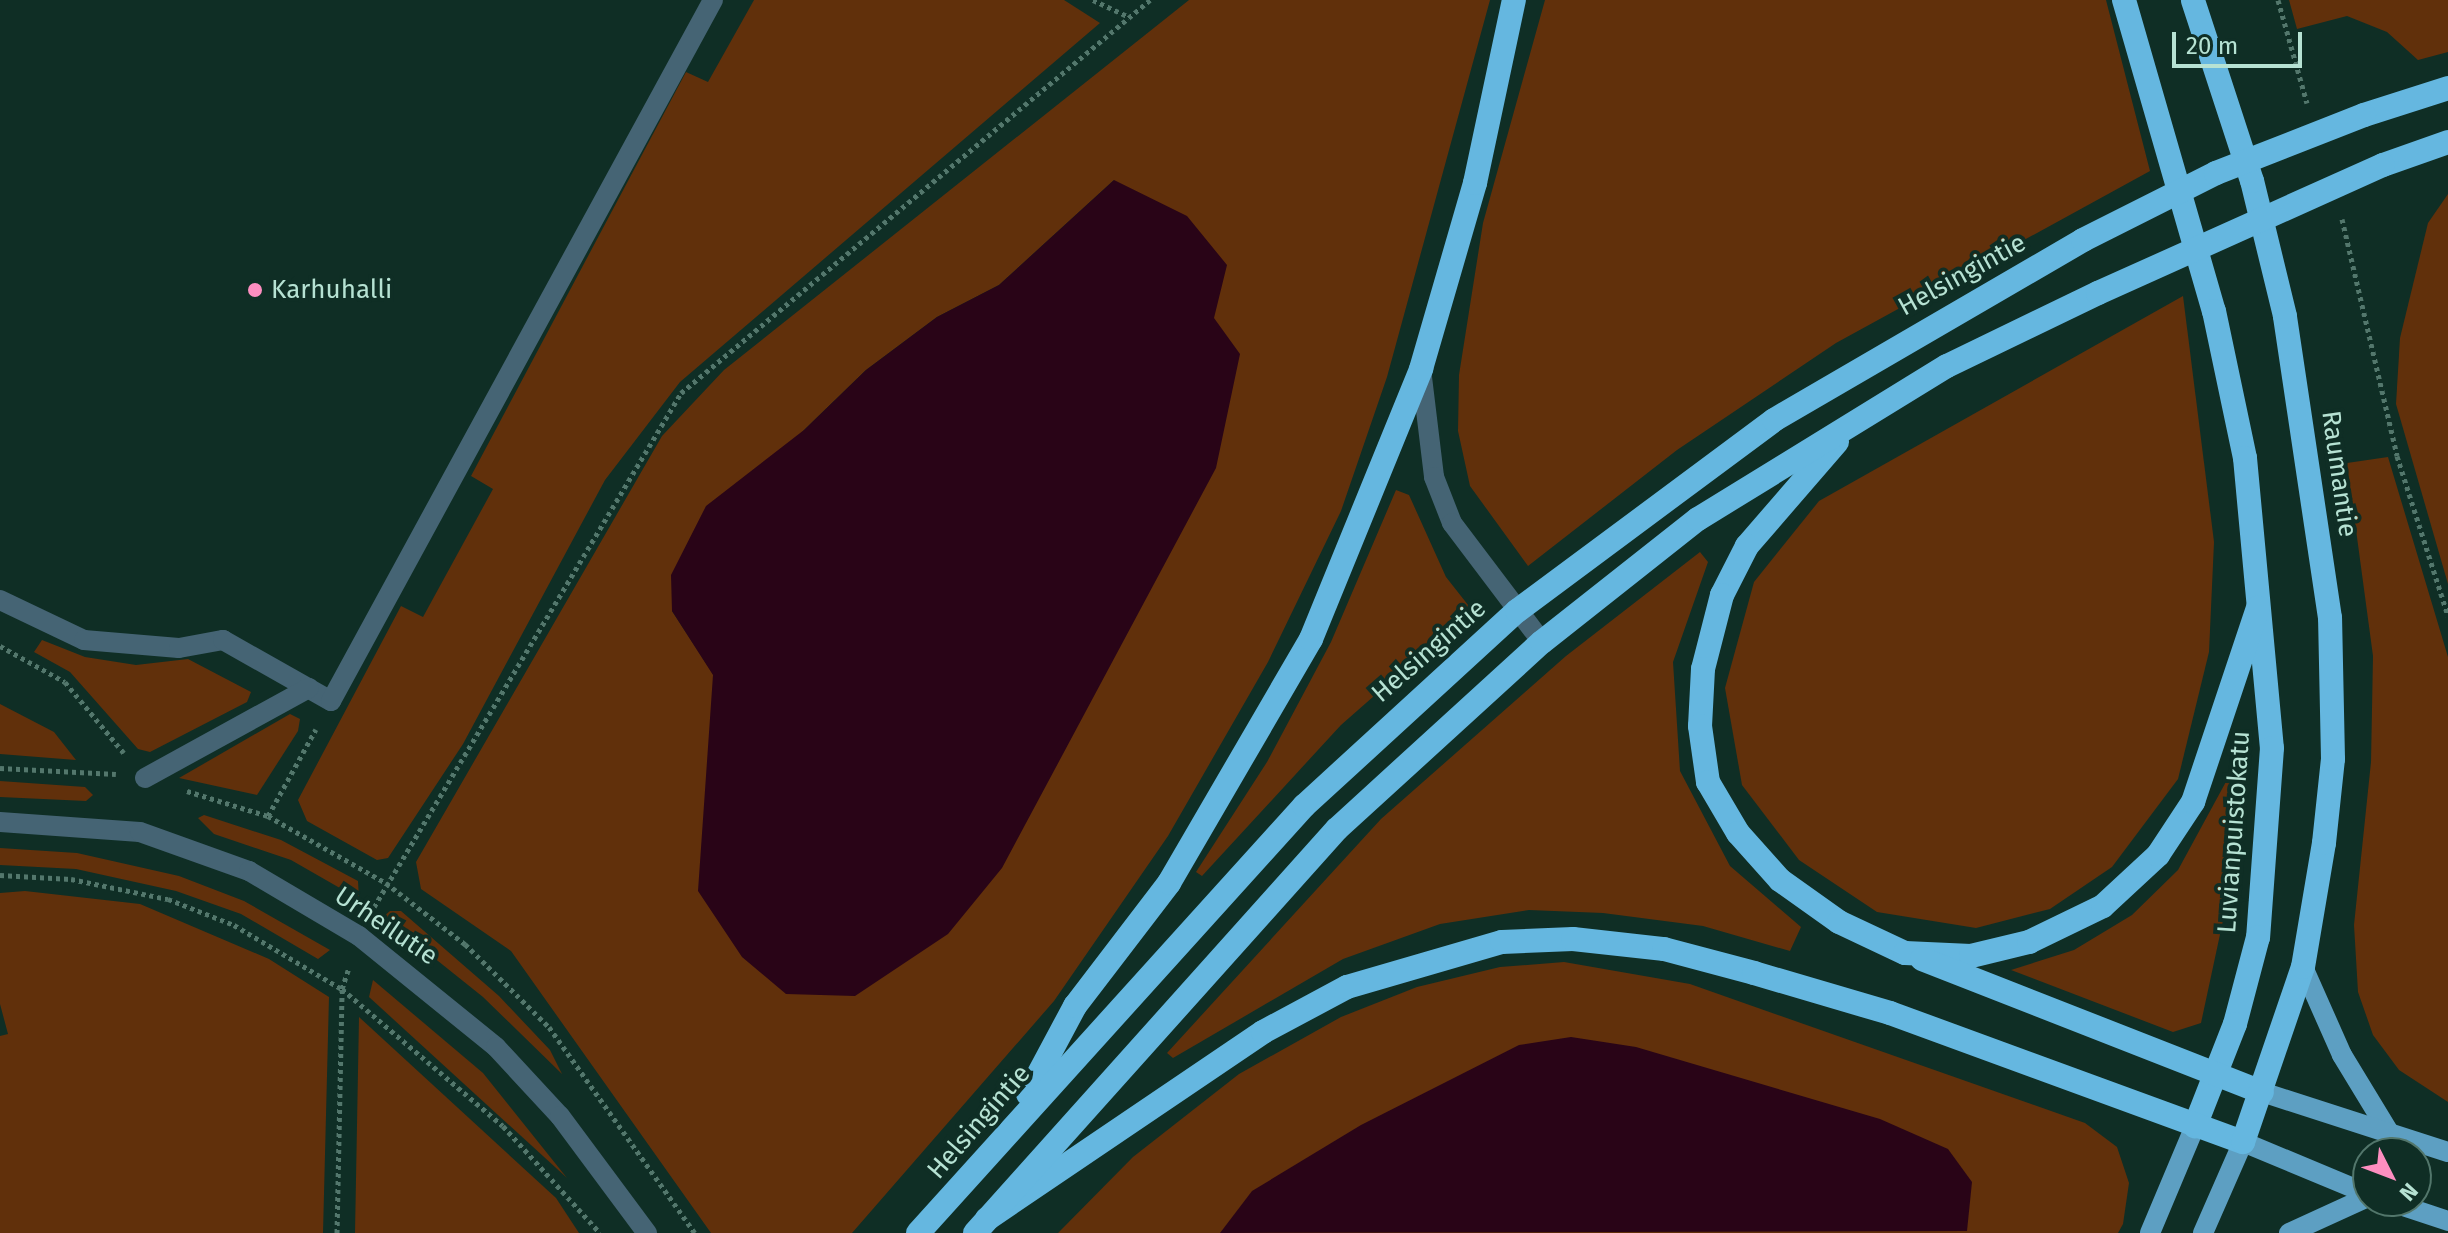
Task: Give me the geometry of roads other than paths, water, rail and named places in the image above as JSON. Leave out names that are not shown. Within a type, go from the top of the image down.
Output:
[{"type":"highway","points":[[1009,1130],[1075,1006],[1169,883],[1253,746],[1317,625],[1421,369],[1475,183],[1514,0]]},
{"type":"highway","points":[[1905,953],[1971,956],[2029,942],[2103,906],[2158,855],[2193,802],[2258,608],[2245,458],[2214,311],[2124,0]]},
{"type":"highway","name":"Raumantie","points":[[2193,0],[2252,181],[2285,316],[2330,618],[2333,759],[2303,967]]},
{"type":"highway","name":"Helsingintie","points":[[918,1233],[1304,806],[1517,611],[1774,420],[2083,240],[2216,173],[2364,115],[2448,88]]},
{"type":"highway","points":[[981,1226],[1337,829],[1542,642],[1698,519],[1947,366],[2098,293],[2383,165],[2448,142]]},
{"type":"highway","points":[[1852,425],[1747,546],[1722,595],[1703,669],[1700,726],[1708,782],[1738,833],[1780,880],[1839,922],[1905,953],[2262,1092]]},
{"type":"highway","name":"Luvianpuistokatu","points":[[2195,1126],[2216,1075],[2258,937],[2265,886],[2272,748],[2258,608]]},
{"type":"highway","points":[[981,1226],[1263,1032],[1347,987],[1502,942],[1573,939],[1694,957],[1890,1013],[2243,1142],[2303,967]]},
{"type":"main road","points":[[2303,967],[2342,1055],[2392,1137]]},
{"type":"main road","points":[[2262,1092],[2387,1137]]},
{"type":"main road","name":"Luvianpuistokatu","points":[[2150,1233],[2195,1126]]},
{"type":"main road","points":[[2203,1233],[2243,1142],[2352,1189]]},
{"type":"main road","points":[[2289,1233],[2352,1203]]},
{"type":"street","points":[[0,600],[84,640],[179,648],[223,640],[331,701],[713,0]]},
{"type":"street","points":[[1421,369],[1434,477],[1452,523],[1542,642]]},
{"type":"street","points":[[145,778],[309,688]]},
{"type":"street","name":"Urheilutie","points":[[0,822],[140,832],[249,871],[359,936],[496,1047],[560,1116],[647,1233]]},
{"type":"place","name":"Karhuhalli","points":[[255,290]]}]
